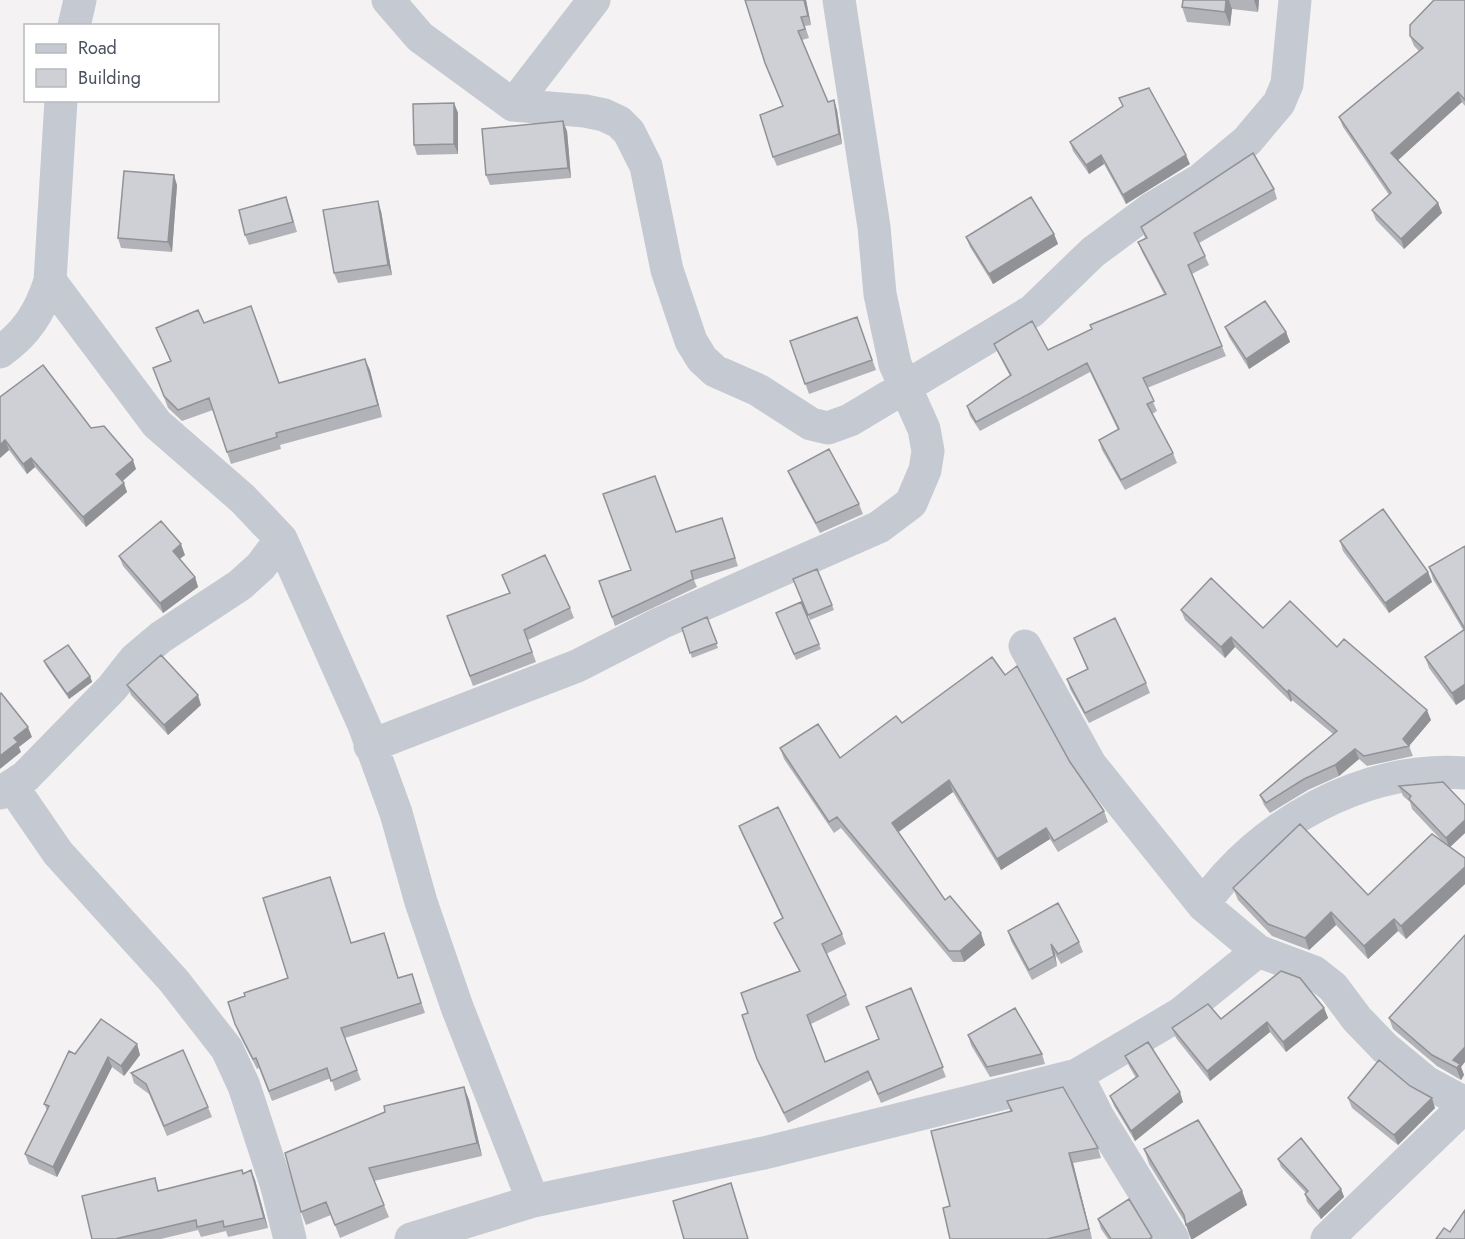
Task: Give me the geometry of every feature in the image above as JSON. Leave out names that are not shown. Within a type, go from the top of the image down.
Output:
[{"type":"street","points":[[74,24],[80,0]]},
{"type":"street","points":[[388,0],[420,37],[513,105],[604,115],[619,122],[629,132],[646,166],[667,270],[691,341],[702,359],[715,371],[758,390],[811,424],[828,428],[850,420],[1032,311],[1093,252],[1151,209],[1200,180],[1247,141],[1279,103],[1287,84],[1295,0]]},
{"type":"street","points":[[513,105],[594,0]]},
{"type":"street","points":[[370,746],[577,666],[661,623],[879,527],[911,503],[925,470],[928,451],[924,429],[895,364],[880,294],[874,227],[839,0]]},
{"type":"street","points":[[0,352],[31,325],[42,305],[50,281],[61,102]]},
{"type":"street","points":[[50,281],[157,424],[243,499],[281,539],[364,725],[396,813],[421,902],[457,1007],[533,1201]]},
{"type":"street","points":[[281,539],[261,566],[240,585],[161,638],[135,659],[112,688],[49,753],[25,777],[6,790],[58,853],[174,981],[227,1049],[248,1097],[277,1187],[290,1239]]},
{"type":"street","points":[[1025,646],[1090,765],[1203,905],[1258,951],[1314,972],[1333,987],[1357,1019],[1385,1047],[1426,1082],[1465,1104],[1327,1239]]},
{"type":"street","points":[[1203,905],[1217,885],[1275,830],[1316,808],[1354,790],[1400,776],[1439,771],[1465,773]]},
{"type":"street","points":[[411,1239],[533,1201],[764,1153],[1077,1075],[1180,1014],[1258,951]]},
{"type":"street","points":[[1077,1075],[1097,1115],[1173,1239]]},
{"type":"building","points":[[745,0],[804,0],[808,16],[801,17],[805,29],[798,31],[828,102],[834,100],[839,134],[773,157],[760,115],[783,106],[765,63]]},
{"type":"building","points":[[1183,0],[1226,0],[1225,12],[1182,7]]},
{"type":"building","points":[[1434,0],[1465,0],[1465,100],[1458,92],[1391,153],[1438,203],[1401,239],[1372,210],[1391,193],[1339,117],[1423,48],[1410,36],[1410,25]]},
{"type":"building","points":[[1149,88],[1186,155],[1123,195],[1101,155],[1086,165],[1070,142],[1123,106],[1119,98]]},
{"type":"building","points":[[454,103],[454,144],[414,145],[413,104]]},
{"type":"building","points":[[563,121],[568,168],[486,175],[482,129]]},
{"type":"building","points":[[1253,153],[1274,189],[1194,233],[1205,256],[1188,265],[1222,346],[1143,378],[1154,401],[1147,404],[1173,453],[1121,480],[1099,440],[1119,429],[1087,363],[976,422],[967,406],[1011,375],[994,344],[1032,321],[1048,350],[1092,329],[1090,325],[1166,294],[1138,242],[1147,238],[1141,227]]},
{"type":"building","points":[[124,171],[174,175],[168,242],[118,238]]},
{"type":"building","points":[[286,197],[293,222],[245,235],[239,210]]},
{"type":"building","points":[[1031,197],[1054,234],[989,274],[966,237]]},
{"type":"building","points":[[378,201],[388,265],[334,273],[323,210]]},
{"type":"building","points":[[1265,301],[1286,332],[1246,359],[1225,327]]},
{"type":"building","points":[[251,306],[279,383],[365,359],[378,405],[276,433],[277,437],[227,452],[209,398],[178,410],[164,396],[153,368],[171,361],[156,328],[198,310],[204,323]]},
{"type":"building","points":[[857,317],[872,360],[805,384],[790,341]]},
{"type":"building","points":[[43,365],[91,428],[104,426],[133,460],[116,474],[124,483],[83,517],[31,458],[23,464],[5,440],[0,445],[0,397]]},
{"type":"building","points":[[829,449],[859,504],[816,523],[788,471]]},
{"type":"building","points":[[655,476],[676,532],[722,518],[735,558],[691,571],[693,579],[612,617],[599,581],[631,570],[603,494]]},
{"type":"building","points":[[1383,509],[1428,572],[1385,603],[1340,541]]},
{"type":"building","points":[[161,521],[181,544],[173,551],[195,577],[160,603],[119,556]]},
{"type":"building","points":[[1465,546],[1465,629],[1429,567]]},
{"type":"building","points":[[545,555],[570,608],[524,630],[532,652],[470,676],[447,616],[510,593],[502,575]]},
{"type":"building","points":[[817,569],[832,605],[808,615],[793,579]]},
{"type":"building","points":[[1211,578],[1263,628],[1290,601],[1337,647],[1344,639],[1427,710],[1403,739],[1409,746],[1364,756],[1355,749],[1335,765],[1304,779],[1266,803],[1260,795],[1337,731],[1289,690],[1287,692],[1231,637],[1221,647],[1181,610]]},
{"type":"building","points":[[801,602],[819,644],[794,654],[776,613]]},
{"type":"building","points":[[707,617],[717,643],[690,653],[682,628]]},
{"type":"building","points":[[1115,618],[1146,683],[1085,713],[1067,679],[1088,669],[1074,638]]},
{"type":"building","points":[[1465,629],[1465,684],[1452,693],[1425,657]]},
{"type":"building","points":[[68,645],[90,676],[67,694],[44,661]]},
{"type":"building","points":[[161,655],[198,695],[164,725],[127,685]]},
{"type":"building","points":[[992,657],[1005,675],[1017,666],[1070,762],[1104,811],[1054,841],[1046,828],[997,859],[949,780],[892,823],[945,900],[950,896],[981,933],[960,951],[949,951],[837,817],[829,822],[780,748],[818,724],[840,758],[896,716],[902,723]]},
{"type":"building","points":[[0,694],[28,727],[14,738],[18,742],[0,756]]},
{"type":"building","points":[[1443,782],[1465,805],[1465,820],[1446,838],[1409,799],[1411,796],[1399,786]]},
{"type":"building","points":[[778,807],[842,934],[822,944],[846,995],[807,1015],[825,1062],[879,1039],[866,1007],[911,988],[943,1067],[878,1094],[868,1071],[784,1113],[757,1059],[742,1015],[748,1013],[741,993],[800,971],[774,923],[783,918],[739,826]]},
{"type":"building","points":[[1300,824],[1368,895],[1432,834],[1465,858],[1465,867],[1401,926],[1394,919],[1364,946],[1331,912],[1305,938],[1268,924],[1233,888]]},
{"type":"building","points":[[330,877],[351,943],[384,933],[398,978],[412,974],[421,1003],[341,1028],[357,1070],[331,1081],[327,1068],[269,1091],[256,1058],[253,1059],[235,1024],[228,1002],[245,996],[244,993],[288,978],[263,898]]},
{"type":"building","points":[[1058,903],[1079,942],[1058,954],[1051,944],[1054,956],[1029,970],[1008,931]]},
{"type":"building","points":[[1465,935],[1465,1047],[1453,1060],[1460,1064],[1457,1068],[1432,1055],[1389,1018]]},
{"type":"building","points":[[1281,971],[1300,978],[1324,1008],[1283,1042],[1267,1022],[1207,1071],[1172,1028],[1208,1004],[1221,1019]]},
{"type":"building","points":[[1015,1008],[1042,1054],[987,1067],[968,1035]]},
{"type":"building","points":[[101,1019],[137,1044],[121,1066],[108,1057],[53,1167],[25,1154],[49,1106],[44,1104],[69,1051],[75,1054]]},
{"type":"building","points":[[1148,1042],[1180,1092],[1131,1131],[1110,1096],[1138,1076],[1125,1056]]},
{"type":"building","points":[[183,1050],[208,1107],[164,1126],[146,1084],[131,1073]]},
{"type":"building","points":[[1379,1060],[1410,1086],[1432,1098],[1394,1135],[1348,1098]]},
{"type":"building","points":[[464,1087],[477,1143],[369,1168],[384,1205],[335,1225],[326,1202],[301,1212],[285,1153],[385,1112],[384,1106]]},
{"type":"building","points":[[1063,1087],[1098,1148],[1069,1153],[1089,1229],[1047,1239],[950,1239],[943,1208],[950,1206],[931,1131],[1012,1111],[1007,1101]]},
{"type":"building","points":[[1198,1120],[1242,1191],[1186,1225],[1184,1215],[1144,1149]]},
{"type":"building","points":[[1301,1138],[1341,1189],[1318,1211],[1305,1194],[1308,1191],[1278,1159]]},
{"type":"building","points":[[242,1170],[243,1174],[251,1170],[264,1218],[224,1227],[223,1221],[197,1227],[196,1220],[115,1239],[92,1239],[82,1196],[155,1178],[158,1191]]},
{"type":"building","points":[[731,1183],[748,1239],[684,1239],[673,1201]]},
{"type":"building","points":[[1129,1199],[1152,1237],[1149,1239],[1111,1239],[1098,1219]]},
{"type":"building","points":[[1465,1210],[1465,1239],[1436,1239],[1444,1228],[1450,1232]]}]
